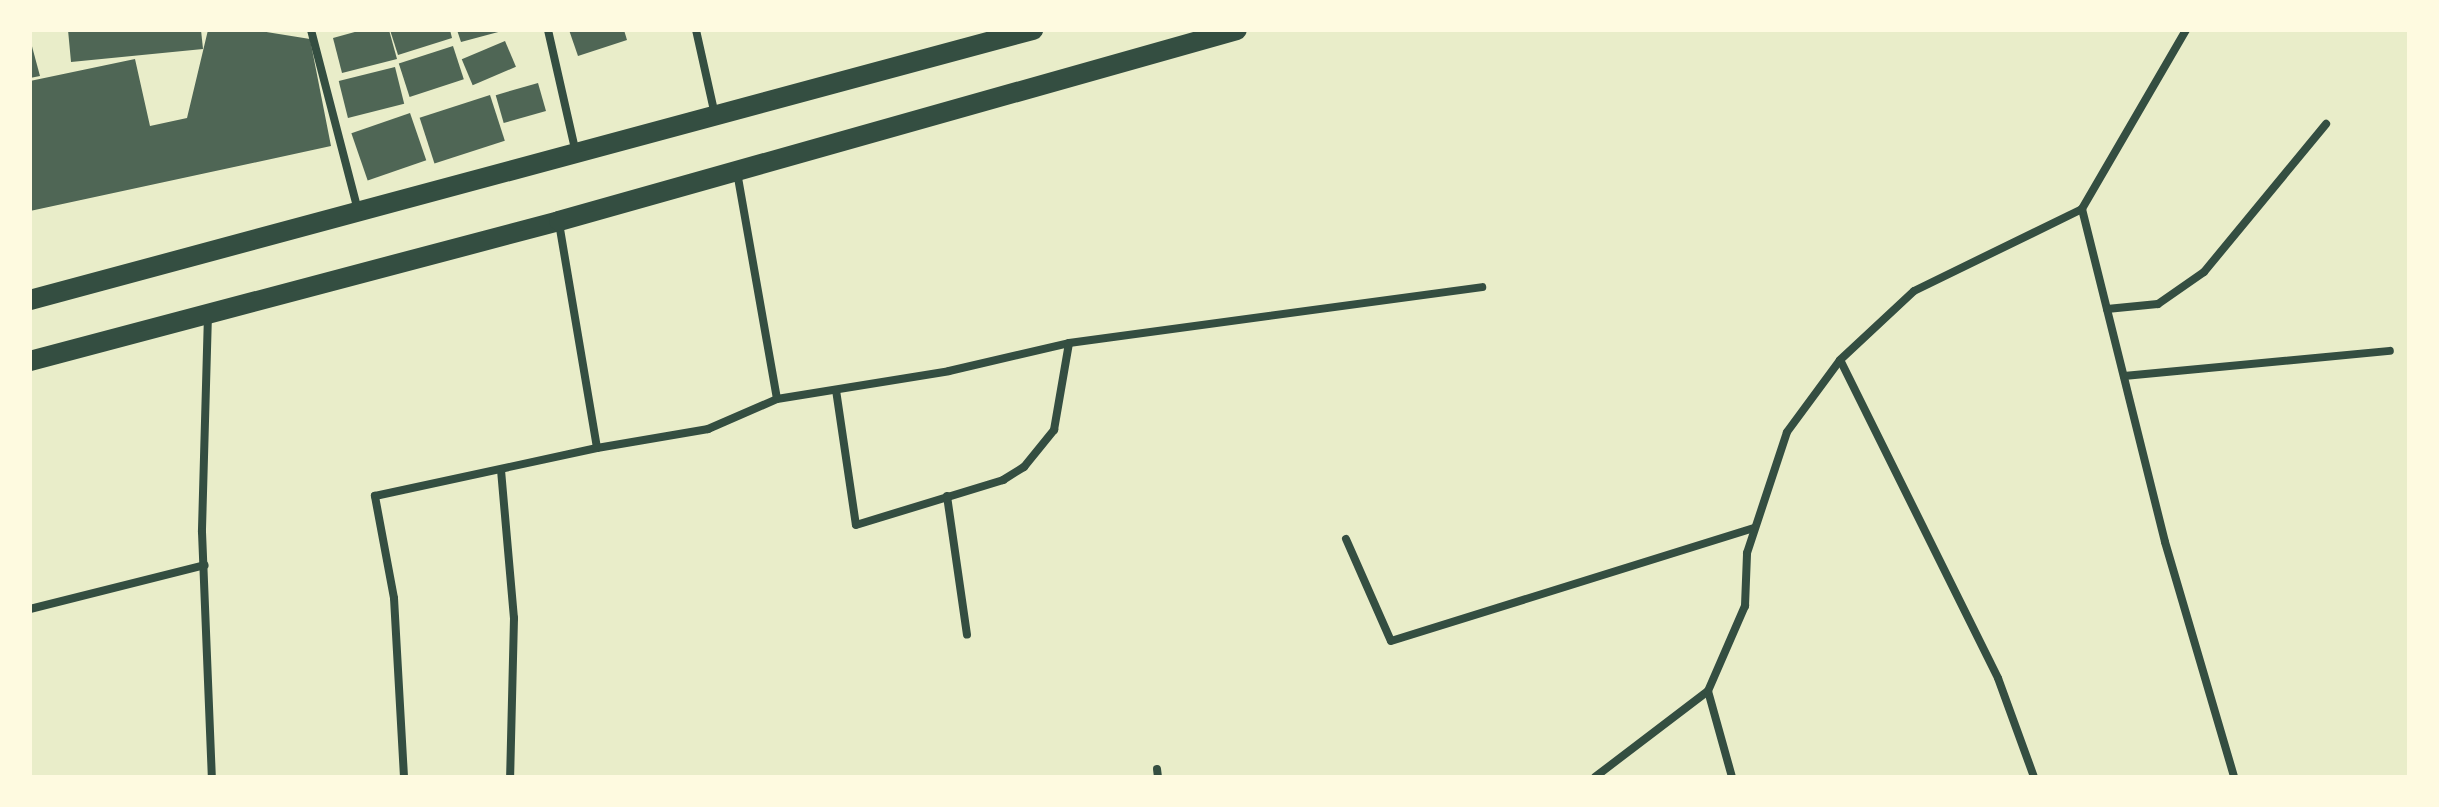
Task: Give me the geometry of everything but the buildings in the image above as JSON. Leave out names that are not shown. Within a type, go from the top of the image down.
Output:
[{"type":"main road","points":[[30,300],[1033,30]]},
{"type":"main road","points":[[30,361],[559,221],[1237,30]]},
{"type":"street","points":[[311,30],[358,212]]},
{"type":"street","points":[[548,30],[576,153]]},
{"type":"street","points":[[696,30],[715,116]]},
{"type":"street","points":[[1595,777],[1708,691],[1745,606],[1747,553],[1787,432],[1840,360],[1914,291],[2082,209],[2186,30]]},
{"type":"street","points":[[2107,309],[2158,304],[2204,272],[2326,124]]},
{"type":"street","points":[[737,171],[777,399]]},
{"type":"street","points":[[2082,209],[2165,542],[2234,777]]},
{"type":"street","points":[[559,221],[597,448]]},
{"type":"street","points":[[404,777],[394,598],[375,496],[597,448],[708,429],[777,399],[1069,343],[1482,287]]},
{"type":"street","points":[[208,314],[205,565],[212,777]]},
{"type":"street","points":[[836,390],[856,525],[1003,480],[1042,452],[1054,430],[1069,343]]},
{"type":"street","points":[[2124,376],[2390,351]]},
{"type":"street","points":[[1840,360],[1998,678],[2034,777]]},
{"type":"street","points":[[501,470],[514,618],[510,777]]},
{"type":"street","points":[[947,496],[967,635]]},
{"type":"street","points":[[1346,539],[1391,641],[1754,528]]},
{"type":"street","points":[[30,609],[205,565]]},
{"type":"street","points":[[1708,691],[1732,777]]}]
